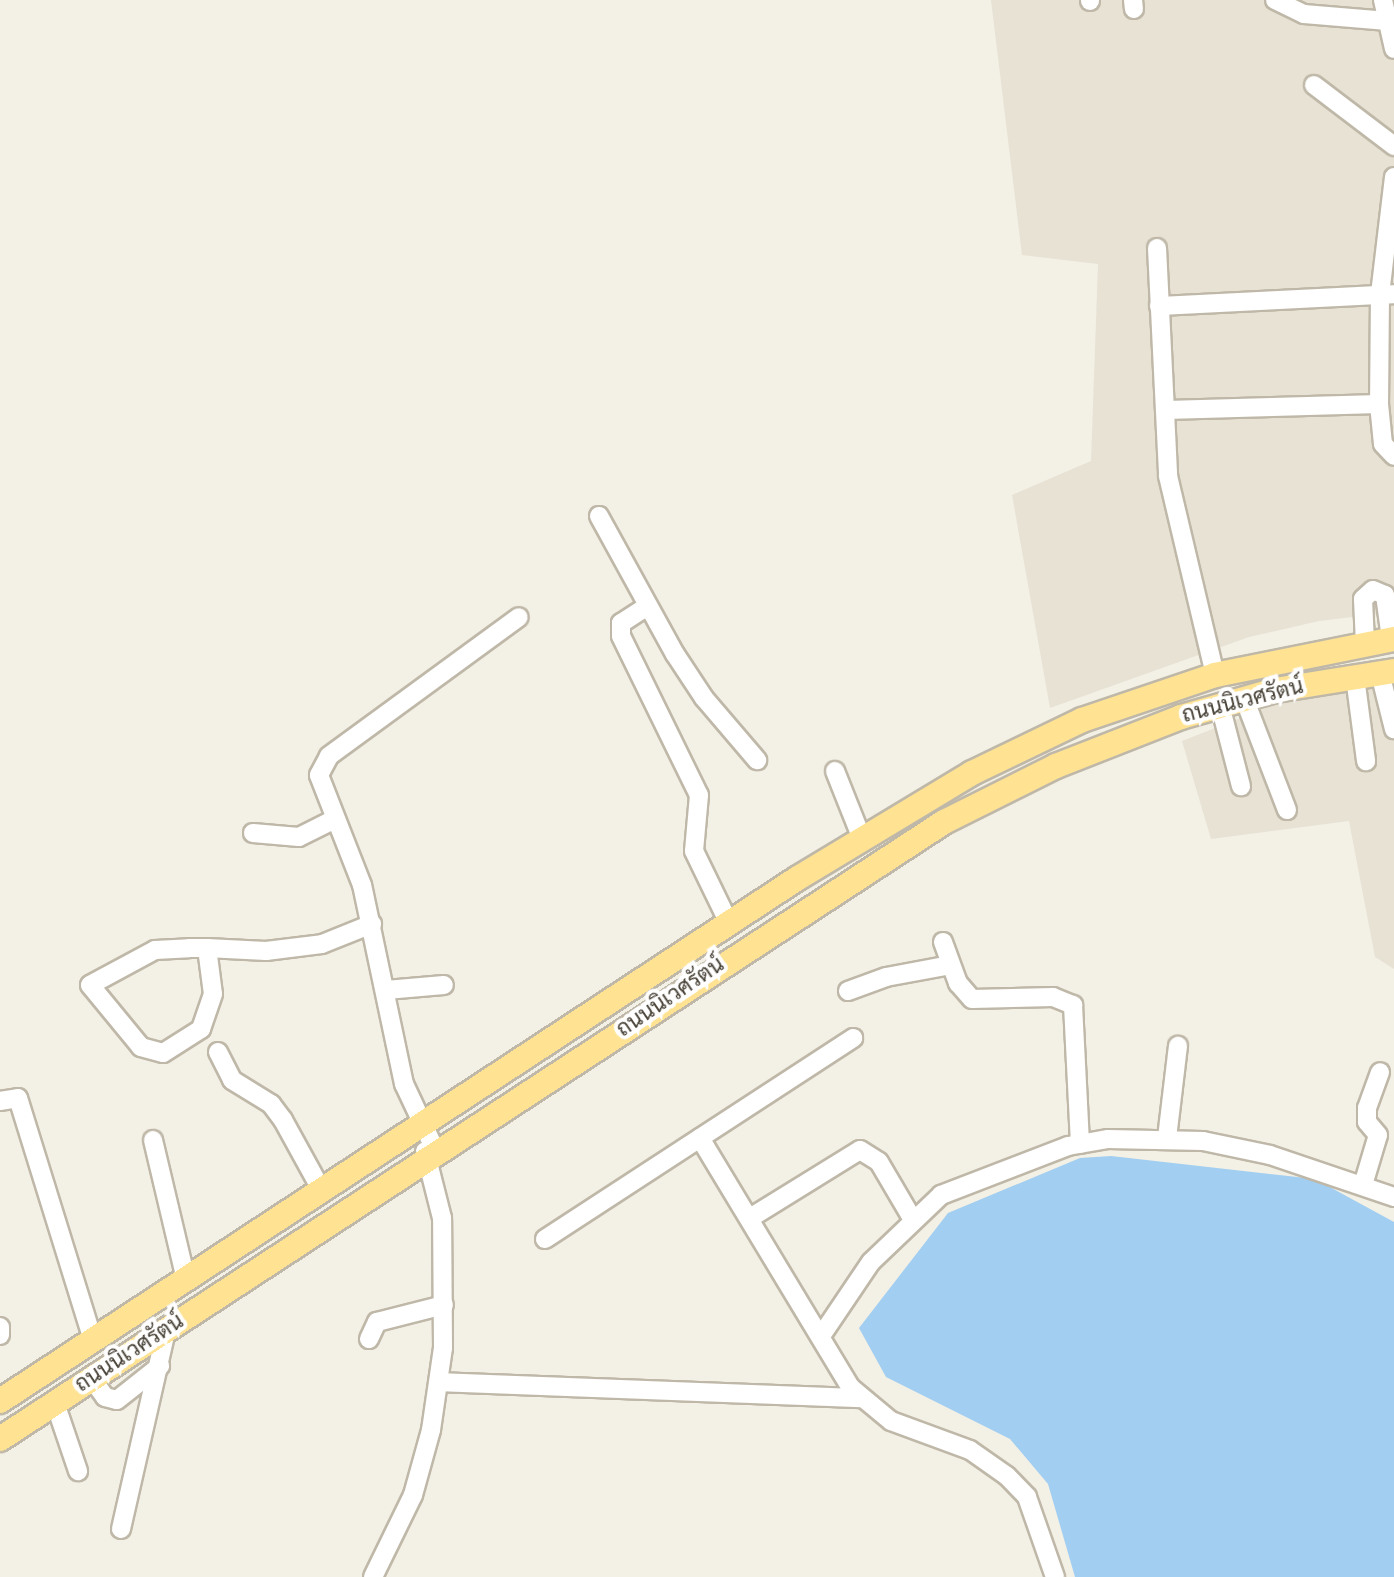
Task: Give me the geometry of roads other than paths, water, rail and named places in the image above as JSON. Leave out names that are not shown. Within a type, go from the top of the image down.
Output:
[{"type":"main road","name":"ถนนนิเวศรัตน์","points":[[0,1401],[729,923],[862,839],[1026,745],[1117,706],[1215,675],[1393,639]]},
{"type":"main road","name":"ถนนนิเวศรัตน์","points":[[0,1439],[944,822],[1056,766],[1232,702],[1387,672]]},
{"type":"street","points":[[1275,0],[1304,14],[1388,21]]},
{"type":"street","points":[[1383,0],[1394,49]]},
{"type":"street","points":[[1314,85],[1394,146]]},
{"type":"street","points":[[1394,177],[1379,404],[1383,444],[1394,456]]},
{"type":"street","points":[[1157,248],[1168,476],[1215,675]]},
{"type":"street","points":[[1159,306],[1387,294]]},
{"type":"street","points":[[1166,410],[1379,404]]},
{"type":"street","points":[[599,516],[646,607],[704,698],[757,760]]},
{"type":"street","points":[[1365,643],[1363,599],[1373,590],[1385,595],[1393,639]]},
{"type":"street","points":[[646,607],[621,623],[621,636],[699,795],[694,851],[729,923]]},
{"type":"street","points":[[376,1576],[413,1495],[439,1382],[444,1305],[442,1218],[433,1156],[416,1129],[404,1084],[372,924],[319,775],[321,762],[519,617]]},
{"type":"street","points":[[1387,672],[1394,729]]},
{"type":"street","points":[[1355,677],[1366,761]]},
{"type":"street","points":[[1232,702],[1241,786]]},
{"type":"street","points":[[1232,702],[1287,810]]},
{"type":"street","points":[[835,771],[862,839]]},
{"type":"street","points":[[253,833],[299,837],[335,819]]},
{"type":"street","points":[[207,948],[213,994],[201,1029],[163,1053],[141,1047],[90,985],[155,950],[207,948],[266,951],[322,944],[372,924]]},
{"type":"street","points":[[943,942],[950,965],[972,999],[1053,997],[1073,1005],[1080,1144]]},
{"type":"street","points":[[848,991],[886,977],[950,965]]},
{"type":"street","points":[[386,990],[444,985]]},
{"type":"street","points":[[545,1239],[853,1038]]},
{"type":"street","points":[[1167,1138],[1178,1046]]},
{"type":"street","points":[[218,1052],[232,1080],[271,1104],[283,1120],[322,1191]]},
{"type":"street","points":[[1363,1185],[1378,1135],[1367,1122],[1367,1108],[1380,1072]]},
{"type":"street","points":[[0,1101],[18,1098],[93,1341]]},
{"type":"street","points":[[700,1138],[860,1398],[904,1427],[970,1450],[1007,1476],[1027,1497],[1055,1577]]},
{"type":"street","points":[[821,1336],[871,1262],[913,1220],[957,1186],[1080,1144],[1167,1138],[1270,1155],[1394,1197]]},
{"type":"street","points":[[153,1140],[186,1280]]},
{"type":"street","points":[[750,1218],[860,1150],[879,1162],[913,1220]]},
{"type":"street","points":[[369,1339],[377,1322],[444,1305]]},
{"type":"street","points":[[0,1327],[0,1335]]},
{"type":"street","points":[[121,1529],[166,1331]]},
{"type":"street","points":[[92,1379],[105,1397],[117,1400],[160,1366]]},
{"type":"street","points":[[439,1382],[860,1398]]},
{"type":"street","points":[[55,1403],[78,1471]]},
{"type":"water","points":[[1111,1156],[1315,1179],[1394,1222],[1394,1577],[1075,1577],[1048,1484],[1010,1439],[886,1377],[859,1328],[948,1213],[1080,1158]]}]
